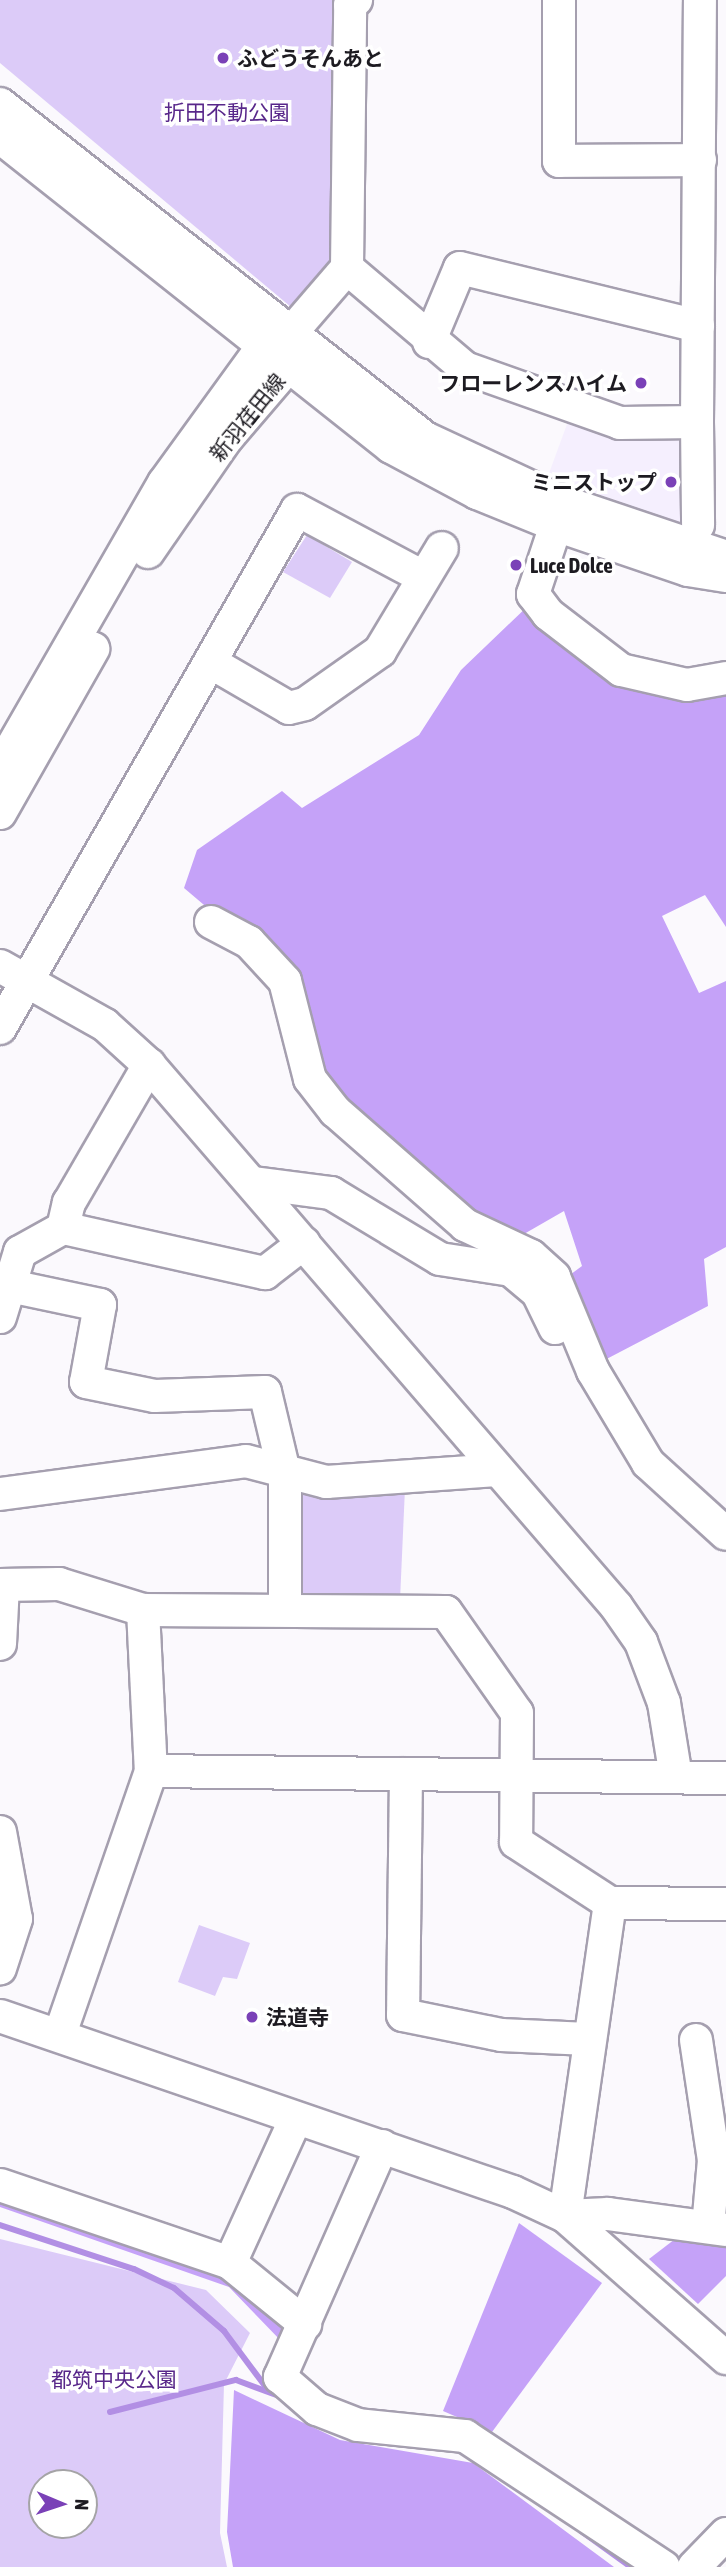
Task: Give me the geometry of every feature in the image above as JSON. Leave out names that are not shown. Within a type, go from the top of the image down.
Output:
[{"type":"street","points":[[356,0],[350,5],[347,268],[290,334],[261,349],[435,472],[556,525],[688,570],[726,576]]},
{"type":"street","points":[[559,0],[559,161],[700,160]]},
{"type":"street","points":[[698,525],[700,0]]},
{"type":"street","points":[[0,104],[425,438],[563,502],[726,557]]},
{"type":"street","name":"新羽荏田線","points":[[0,137],[261,349],[164,482],[0,768]]},
{"type":"street","points":[[347,268],[429,342],[465,368],[620,423],[697,422]]},
{"type":"street","points":[[429,342],[460,268],[698,326]]},
{"type":"street","name":"新羽荏田線","points":[[0,813],[164,525],[286,369],[290,334]]},
{"type":"street","points":[[0,1028],[296,510],[423,577]]},
{"type":"street","points":[[556,525],[533,594],[548,614],[621,670],[687,685],[726,678]]},
{"type":"street","points":[[210,662],[289,708],[305,704],[380,651],[442,548]]},
{"type":"street","points":[[211,922],[249,942],[285,981],[310,1079],[335,1111],[465,1225],[531,1256],[554,1277],[604,1391],[648,1463],[726,1534]]},
{"type":"street","points":[[0,966],[105,1025],[149,1065],[254,1183],[498,1470],[641,1642],[664,1703],[676,1777]]},
{"type":"street","points":[[63,1228],[69,1203],[149,1065]]},
{"type":"street","points":[[254,1183],[331,1193],[440,1259],[511,1270],[538,1293],[579,1380],[604,1391]]},
{"type":"street","points":[[0,1317],[20,1252],[63,1228],[265,1273],[304,1243]]},
{"type":"street","points":[[10,1286],[100,1305],[86,1382],[155,1396],[265,1392],[285,1476],[285,1610]]},
{"type":"street","points":[[0,1494],[246,1461],[285,1476],[326,1482],[498,1470]]},
{"type":"street","points":[[0,1644],[1,1585],[59,1584],[143,1610],[446,1612],[517,1713],[516,1842],[610,1903],[726,1904]]},
{"type":"street","points":[[60,2034],[151,1772],[143,1610]]},
{"type":"street","points":[[151,1772],[726,1778]]},
{"type":"street","points":[[406,1774],[403,2015],[501,2035],[587,2039]]},
{"type":"street","points":[[0,1832],[16,1919],[0,1968]]},
{"type":"street","points":[[565,2216],[587,2039],[610,1903]]},
{"type":"street","points":[[0,2016],[60,2034],[383,2146],[565,2216],[726,2358]]},
{"type":"street","points":[[565,2216],[608,2214],[717,2229],[714,2160],[696,2040]]},
{"type":"street","points":[[230,2263],[296,2118]]},
{"type":"street","points":[[383,2146],[280,2377],[317,2409],[379,2430],[465,2436],[664,2567]]},
{"type":"street","points":[[0,2185],[230,2263],[305,2324]]},
{"type":"street","points":[[694,2567],[726,2534]]},
{"type":"shaded area","points":[[570,416],[691,435],[694,530],[548,476]]},
{"type":"shaded area","points":[[531,603],[603,661],[726,688],[726,927],[705,895],[662,916],[699,993],[726,981],[726,1247],[704,1259],[708,1306],[597,1364],[563,1280],[582,1266],[564,1211],[524,1234],[474,1213],[314,1076],[288,976],[184,888],[197,850],[282,791],[302,808],[419,735],[461,670]]},
{"type":"shaded area","points":[[0,2196],[230,2274],[294,2327],[285,2345],[229,2287],[0,2207]]},
{"type":"shaded area","points":[[519,2223],[602,2283],[492,2432],[443,2411]]},
{"type":"shaded area","points":[[679,2236],[726,2243],[726,2276],[698,2304],[649,2259]]},
{"type":"shaded area","points":[[234,2390],[340,2440],[473,2463],[614,2567],[233,2567],[227,2532]]},
{"type":"green space","name":"折田不動公園","points":[[0,0],[345,0],[336,255],[291,307],[0,63]]},
{"type":"green space","points":[[307,535],[352,562],[330,598],[283,572]]},
{"type":"green space","points":[[405,1488],[400,1600],[297,1595],[299,1490]]},
{"type":"green space","points":[[199,1925],[250,1943],[237,1979],[223,1977],[215,1996],[178,1982]]},
{"type":"green space","name":"都筑中央公園","points":[[0,2239],[206,2290],[250,2333],[224,2384],[220,2533],[227,2567],[0,2567]]},
{"type":"waterway","points":[[0,2225],[134,2269],[174,2288],[224,2331],[265,2386]]},
{"type":"waterway","points":[[110,2412],[236,2380],[279,2396]]},
{"type":"waterway","points":[[581,2531],[631,2567]]},
{"type":"place","name":"ふどうそんあと","points":[[223,58]]},
{"type":"place","name":"フローレンスハイム","points":[[641,383]]},
{"type":"place","name":"ミニストップ","points":[[671,482]]},
{"type":"place","name":"Luce Dolce","points":[[516,565]]},
{"type":"place","name":"法道寺","points":[[252,2017]]}]
